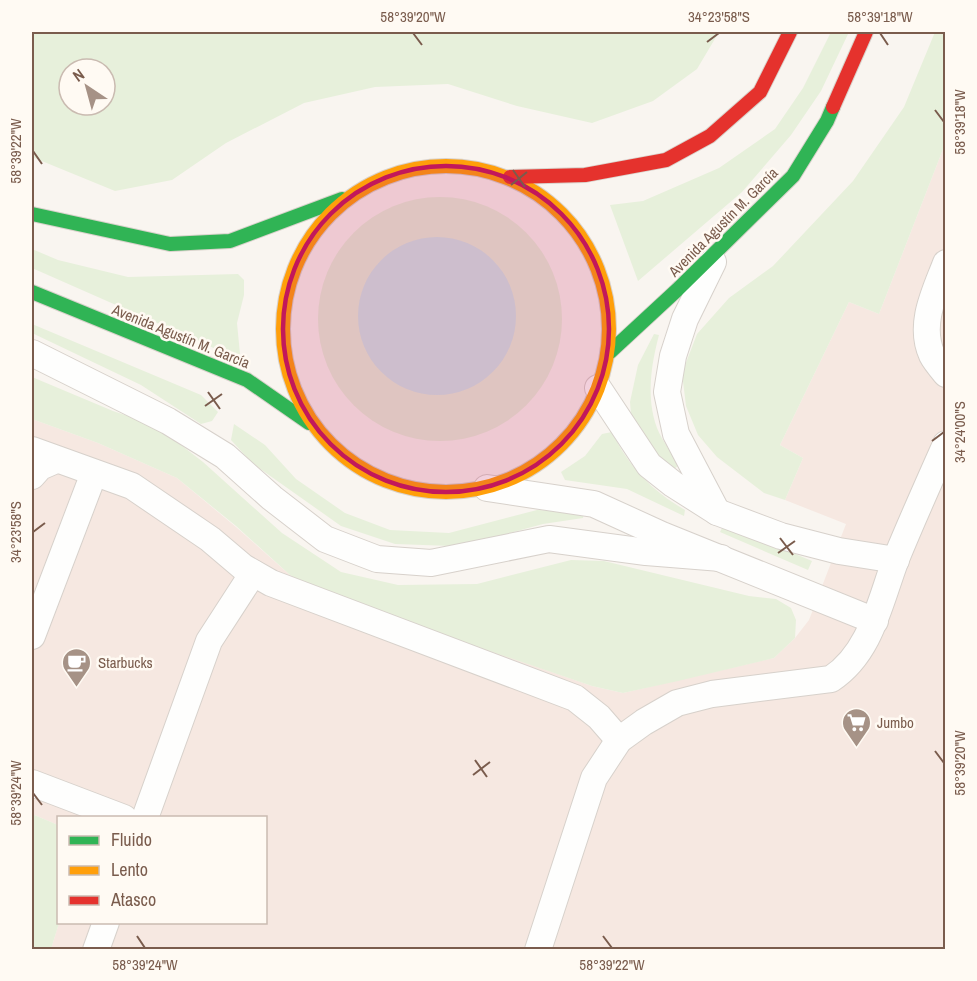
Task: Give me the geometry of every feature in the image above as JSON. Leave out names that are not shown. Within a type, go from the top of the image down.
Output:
[{"type":"main road","points":[[32,214],[170,244],[230,240],[352,195],[401,172],[455,165],[509,177],[585,175],[666,160],[710,136],[760,92],[790,32]]},
{"type":"main road","name":"Avenida Agustín M. García","points":[[610,352],[719,250],[793,176],[827,121],[866,32]]},
{"type":"main road","points":[[352,195],[315,231],[291,276],[281,327],[289,378],[311,424],[345,459],[388,483],[437,493],[487,488],[532,468],[571,435],[598,388],[610,352],[606,295],[594,258],[572,225],[544,197],[509,177]]},
{"type":"main road","name":"Avenida Agustín M. García","points":[[32,292],[247,381],[311,424]]},
{"type":"lane","points":[[717,512],[676,434],[667,392],[673,356],[684,319],[719,250]]},
{"type":"lane","points":[[945,263],[931,301],[926,325],[932,354],[945,374]]},
{"type":"lane","points":[[32,353],[168,421],[225,456],[272,498],[325,538],[377,559],[430,563],[549,539],[646,552],[721,558]]},
{"type":"lane","points":[[598,388],[649,465],[673,484],[717,512],[781,536],[839,551],[896,560]]},
{"type":"lane","points":[[538,950],[594,778],[619,740],[677,703],[712,694],[831,679],[844,671],[858,652],[875,621],[896,560],[945,444]]},
{"type":"lane","points":[[32,450],[132,486],[210,539],[243,567],[271,583],[522,680],[575,698],[599,717],[619,740]]},
{"type":"lane","points":[[32,476],[40,467],[56,460]]},
{"type":"lane","points":[[32,636],[94,473]]},
{"type":"lane","points":[[487,488],[594,504],[875,621]]},
{"type":"lane","points":[[146,816],[209,641],[253,573]]},
{"type":"lane","points":[[32,783],[119,816]]},
{"type":"lane","points":[[96,950],[105,924]]},
{"type":"highlighted area","points":[[455,166],[509,177],[544,197],[572,225],[594,258],[606,295],[610,352],[598,388],[571,435],[533,468],[487,488],[437,493],[389,483],[345,459],[311,424],[289,378],[281,327],[291,276],[315,231],[352,195],[401,172]]},
{"type":"shaded area","points":[[945,144],[945,949],[51,949],[59,924],[267,924],[267,816],[57,816],[57,825],[32,814],[32,419],[98,443],[177,478],[290,575],[425,628],[592,686],[623,693],[774,658],[795,638],[809,620],[846,524],[785,500],[803,458],[780,445],[849,302],[879,314]]},
{"type":"green space","points":[[32,32],[719,32],[697,69],[653,101],[592,123],[517,106],[448,84],[375,87],[304,103],[226,143],[172,180],[115,191],[32,157]]},
{"type":"green space","points":[[831,32],[849,32],[821,91],[791,135],[742,192],[638,281],[610,205],[643,201],[719,168],[775,129],[803,88]]},
{"type":"green space","points":[[935,32],[945,32],[945,144],[879,314],[849,302],[780,445],[803,458],[785,500],[764,493],[717,457],[698,435],[686,406],[682,373],[697,334],[729,298],[773,266],[853,181],[904,107]]},
{"type":"green space","points":[[440,197],[464,200],[487,207],[508,218],[526,233],[541,251],[552,272],[559,295],[562,319],[559,343],[552,366],[541,387],[526,405],[508,420],[487,431],[464,438],[440,441],[416,438],[393,431],[372,420],[354,405],[339,387],[328,366],[321,343],[318,319],[321,295],[328,272],[339,251],[354,233],[372,218],[393,207],[416,200]]},
{"type":"green space","points":[[32,249],[58,260],[128,277],[238,274],[244,280],[244,295],[237,323],[240,354],[234,357],[32,268]]},
{"type":"green space","points":[[32,324],[201,395],[218,412],[212,421],[201,424],[141,385],[32,333]]},
{"type":"green space","points":[[654,334],[659,335],[652,370],[652,405],[659,433],[679,465],[674,469],[650,449],[632,426],[630,402],[638,365]]},
{"type":"green space","points":[[32,377],[113,411],[155,425],[203,462],[282,533],[341,572],[398,585],[477,584],[571,560],[604,561],[749,596],[776,599],[791,608],[796,620],[795,638],[774,658],[678,681],[623,693],[592,686],[326,595],[290,575],[236,526],[177,478],[98,443],[32,419]]},
{"type":"green space","points":[[234,424],[265,445],[296,479],[345,513],[390,530],[449,533],[537,510],[584,512],[583,518],[543,524],[451,546],[395,544],[341,526],[252,463],[231,440]]},
{"type":"green space","points":[[612,432],[633,467],[662,495],[685,510],[684,516],[627,489],[565,480],[561,472],[585,456],[602,434]]},
{"type":"green space","points":[[724,524],[812,561],[808,570],[720,532]]},
{"type":"green space","points":[[32,814],[57,825],[59,924],[51,949],[32,949]]},
{"type":"water","points":[[437,237],[467,243],[493,260],[510,286],[516,316],[510,346],[493,372],[467,389],[437,395],[407,389],[381,372],[364,346],[358,316],[364,286],[381,260],[407,243]]},
{"type":"traffic: fast","points":[[610,352],[793,176],[827,121],[833,107]]},
{"type":"traffic: fast","points":[[32,214],[170,244],[230,241],[342,199]]},
{"type":"traffic: fast","points":[[32,292],[247,380],[309,423]]},
{"type":"traffic: slow","points":[[446,166],[478,169],[523,185],[561,214],[590,252],[606,297],[609,329],[606,361],[590,406],[561,444],[523,473],[478,489],[446,492],[414,489],[369,473],[331,444],[302,406],[286,361],[283,329],[286,297],[302,252],[331,214],[369,185],[414,169],[446,166]]},
{"type":"traffic: jam","points":[[510,177],[585,175],[666,160],[710,136],[760,92],[790,32]]},
{"type":"traffic: jam","points":[[833,107],[866,32]]},
{"type":"place","name":"Starbucks","points":[[77,688]]},
{"type":"place","name":"Jumbo","points":[[856,748]]}]
